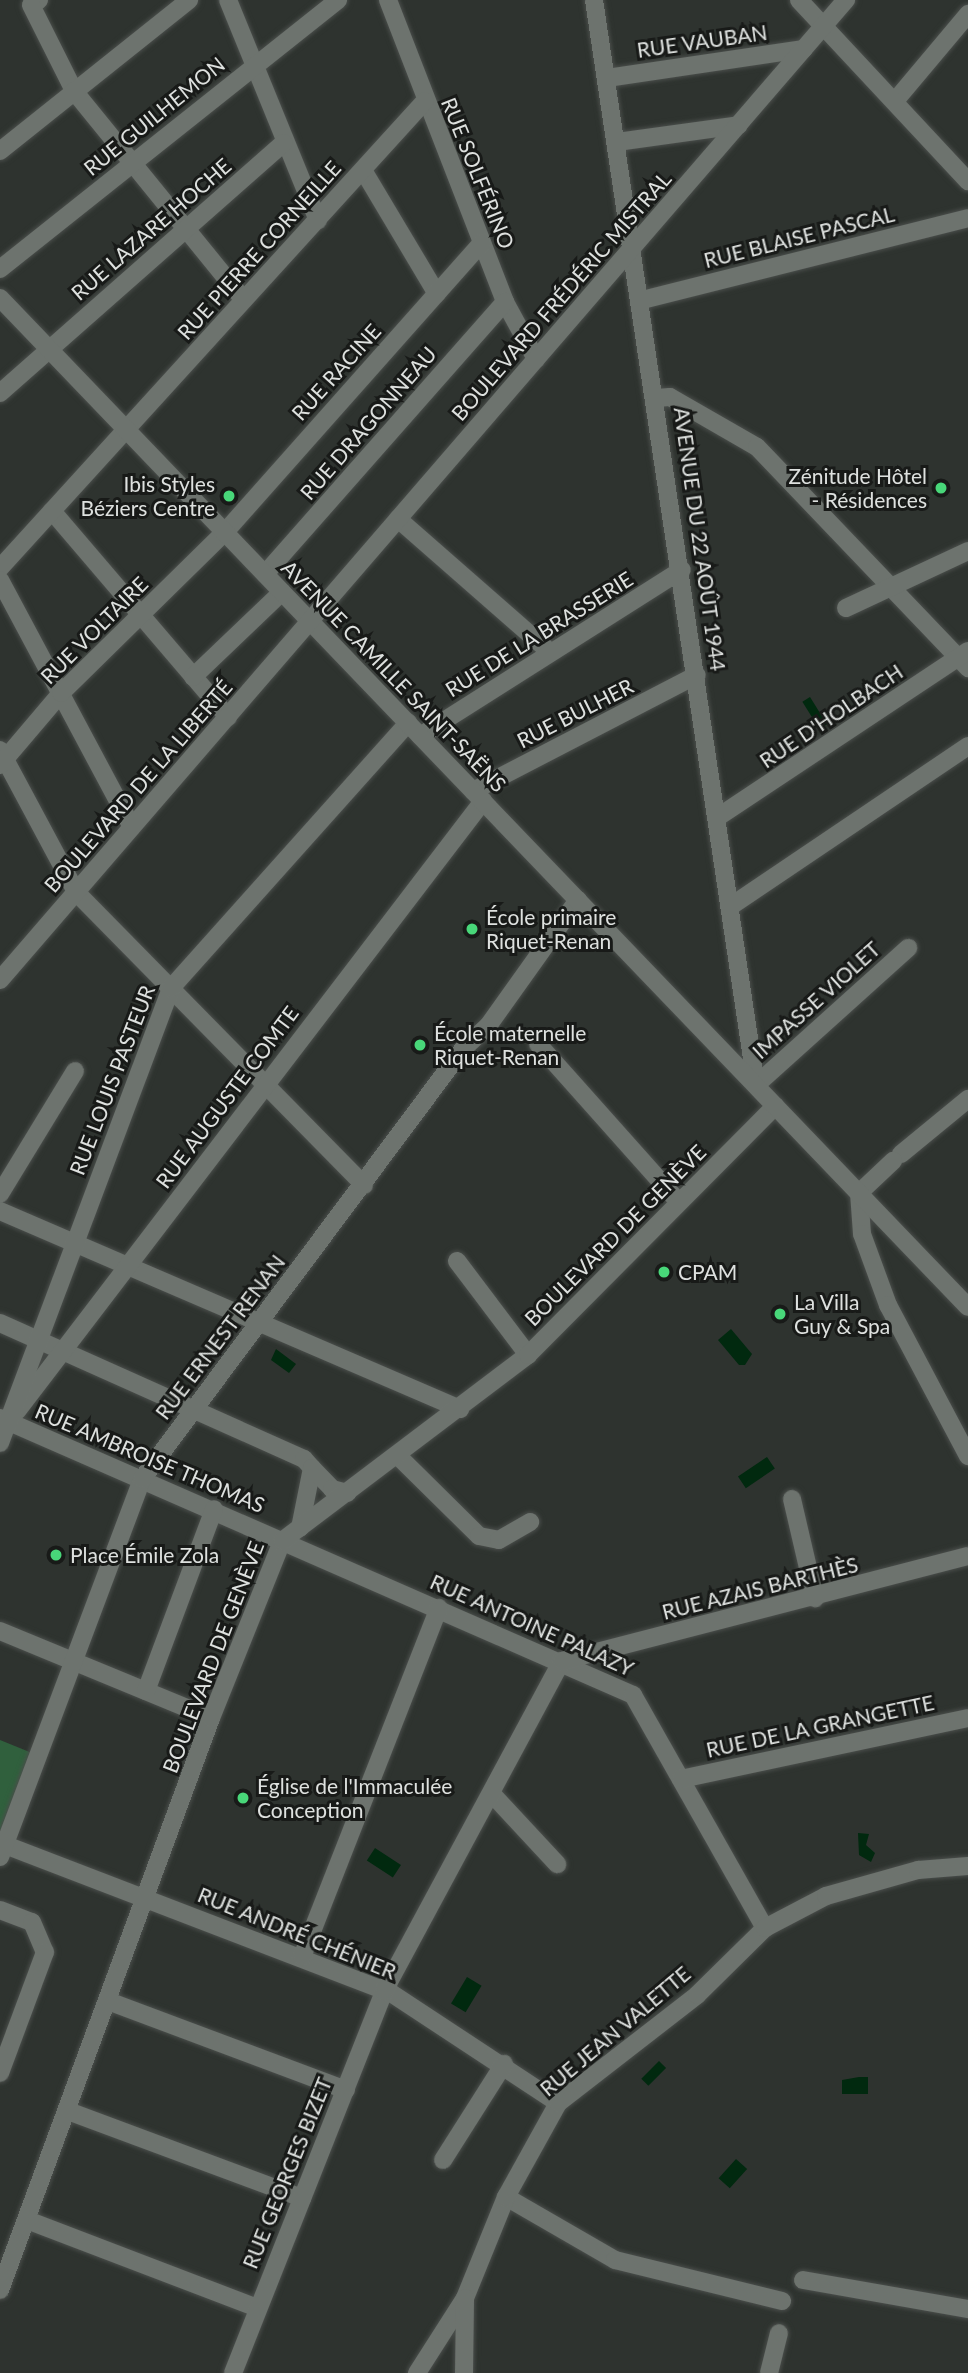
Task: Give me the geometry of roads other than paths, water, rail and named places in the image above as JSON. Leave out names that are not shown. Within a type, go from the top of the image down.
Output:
[{"type":"street","points":[[0,151],[188,0]]},
{"type":"street","points":[[228,0],[284,144],[318,220]]},
{"type":"street","name":"RUE GUILHEMON","points":[[0,270],[338,0]]},
{"type":"street","name":"RUE SOLFÉRINO","points":[[388,0],[425,102],[505,302],[536,359]]},
{"type":"street","name":"AVENUE DU 22 AOÛT 1944","points":[[594,0],[642,300],[756,1085]]},
{"type":"street","points":[[799,0],[968,181]]},
{"type":"street","name":"BOULEVARD FRÉDÉRIC MISTRAL","points":[[310,621],[846,0]]},
{"type":"street","points":[[35,3],[74,91],[244,300]]},
{"type":"street","points":[[895,101],[968,13]]},
{"type":"street","name":"RUE VAUBAN","points":[[607,78],[804,49]]},
{"type":"street","name":"RUE PIERRE CORNEILLE","points":[[0,568],[425,102]]},
{"type":"street","points":[[617,142],[739,125]]},
{"type":"street","name":"RUE LAZARE HOCHE","points":[[0,393],[284,144]]},
{"type":"street","points":[[363,170],[436,294]]},
{"type":"street","name":"RUE BLAISE PASCAL","points":[[642,300],[968,218]]},
{"type":"street","name":"RUE RACINE","points":[[225,532],[482,243]]},
{"type":"street","name":"AVENUE CAMILLE SAINT-SAËNS","points":[[0,298],[968,1307]]},
{"type":"street","name":"RUE DRAGONNEAU","points":[[265,574],[505,302]]},
{"type":"street","points":[[656,398],[670,397],[757,447],[890,587],[965,659]]},
{"type":"street","points":[[52,511],[228,717]]},
{"type":"street","points":[[398,519],[551,652]]},
{"type":"street","name":"RUE VOLTAIRE","points":[[2,758],[61,694],[225,532]]},
{"type":"street","points":[[846,608],[968,551]]},
{"type":"street","name":"RUE DE LA BRASSERIE","points":[[414,729],[551,652],[682,570]]},
{"type":"street","points":[[0,580],[132,827]]},
{"type":"street","points":[[193,677],[282,592]]},
{"type":"street","name":"BOULEVARD DE LA LIBERTÉ","points":[[0,981],[310,621]]},
{"type":"street","name":"RUE D'HOLBACH","points":[[718,817],[965,659]]},
{"type":"street","name":"RUE BULHER","points":[[478,796],[697,675]]},
{"type":"street","name":"RUE LOUIS PASTEUR","points":[[0,1443],[4,1420],[38,1340],[170,988],[414,729]]},
{"type":"street","points":[[732,906],[968,746]]},
{"type":"street","points":[[2,758],[76,892],[364,1185]]},
{"type":"street","name":"RUE AUGUSTE COMTE","points":[[4,1420],[66,1351],[127,1265],[266,1085],[478,796]]},
{"type":"street","name":"RUE ERNEST RENAN","points":[[2,1848],[142,1479],[463,1049],[488,1026],[578,900]]},
{"type":"street","name":"IMPASSE VIOLET","points":[[756,1085],[908,948]]},
{"type":"street","points":[[537,1044],[679,1202]]},
{"type":"street","points":[[0,1194],[75,1071]]},
{"type":"street","points":[[968,1099],[897,1157],[859,1193],[862,1234],[888,1305],[968,1456]]},
{"type":"street","name":"BOULEVARD DE GENÈVE","points":[[0,2290],[211,1718],[282,1541],[398,1456],[528,1355],[775,1106]]},
{"type":"street","points":[[0,1211],[460,1409]]},
{"type":"street","points":[[457,1261],[528,1355]]},
{"type":"street","points":[[0,1323],[295,1453],[332,1489],[348,1493]]},
{"type":"street","name":"RUE AMBROISE THOMAS","points":[[4,1420],[214,1509],[282,1541]]},
{"type":"street","points":[[398,1456],[479,1536],[499,1540],[530,1522]]},
{"type":"street","points":[[300,1528],[312,1468]]},
{"type":"street","points":[[792,1499],[816,1598]]},
{"type":"street","points":[[146,1691],[214,1509]]},
{"type":"street","name":"RUE ANTOINE PALAZY","points":[[282,1541],[562,1661],[633,1695],[765,1928]]},
{"type":"street","name":"RUE AZAIS BARTHÈS","points":[[562,1661],[816,1598],[968,1556]]},
{"type":"street","points":[[302,1957],[439,1608]]},
{"type":"street","points":[[0,1631],[211,1718]]},
{"type":"street","name":"RUE GEORGES BIZET","points":[[233,2373],[384,1991],[562,1661]]},
{"type":"street","name":"RUE DE LA GRANGETTE","points":[[681,1779],[968,1718]]},
{"type":"street","points":[[492,1794],[556,1864]]},
{"type":"street","name":"RUE ANDRÉ CHÉNIER","points":[[2,1848],[145,1898],[384,1991],[504,2064],[558,2103]]},
{"type":"street","name":"RUE JEAN VALETTE","points":[[417,2373],[466,2298],[506,2197],[558,2103],[697,1994],[765,1928],[827,1896],[918,1870],[968,1866]]},
{"type":"street","points":[[0,1910],[32,1922],[44,1952],[0,2073]]},
{"type":"street","points":[[108,2001],[346,2090]]},
{"type":"street","points":[[443,2160],[504,2064]]},
{"type":"street","points":[[68,2111],[302,2199]]},
{"type":"street","points":[[506,2197],[615,2260],[782,2301]]},
{"type":"street","points":[[27,2220],[258,2308]]},
{"type":"street","points":[[803,2280],[968,2309]]},
{"type":"street","points":[[464,2373],[466,2298]]},
{"type":"street","points":[[769,2373],[779,2333]]},
{"type":"place","name":"Zénitude Hôtel - Résidences","points":[[941,488]]},
{"type":"place","name":"Ibis Styles Béziers Centre","points":[[229,496]]},
{"type":"place","name":"École primaire Riquet-Renan","points":[[472,929]]},
{"type":"place","name":"École maternelle Riquet-Renan","points":[[420,1045]]},
{"type":"place","name":"CPAM","points":[[664,1272]]},
{"type":"place","name":"La Villa Guy & Spa","points":[[780,1314]]},
{"type":"place","name":"Place Émile Zola","points":[[56,1555]]},
{"type":"place","name":"Église de l'Immaculée Conception","points":[[243,1798]]}]
